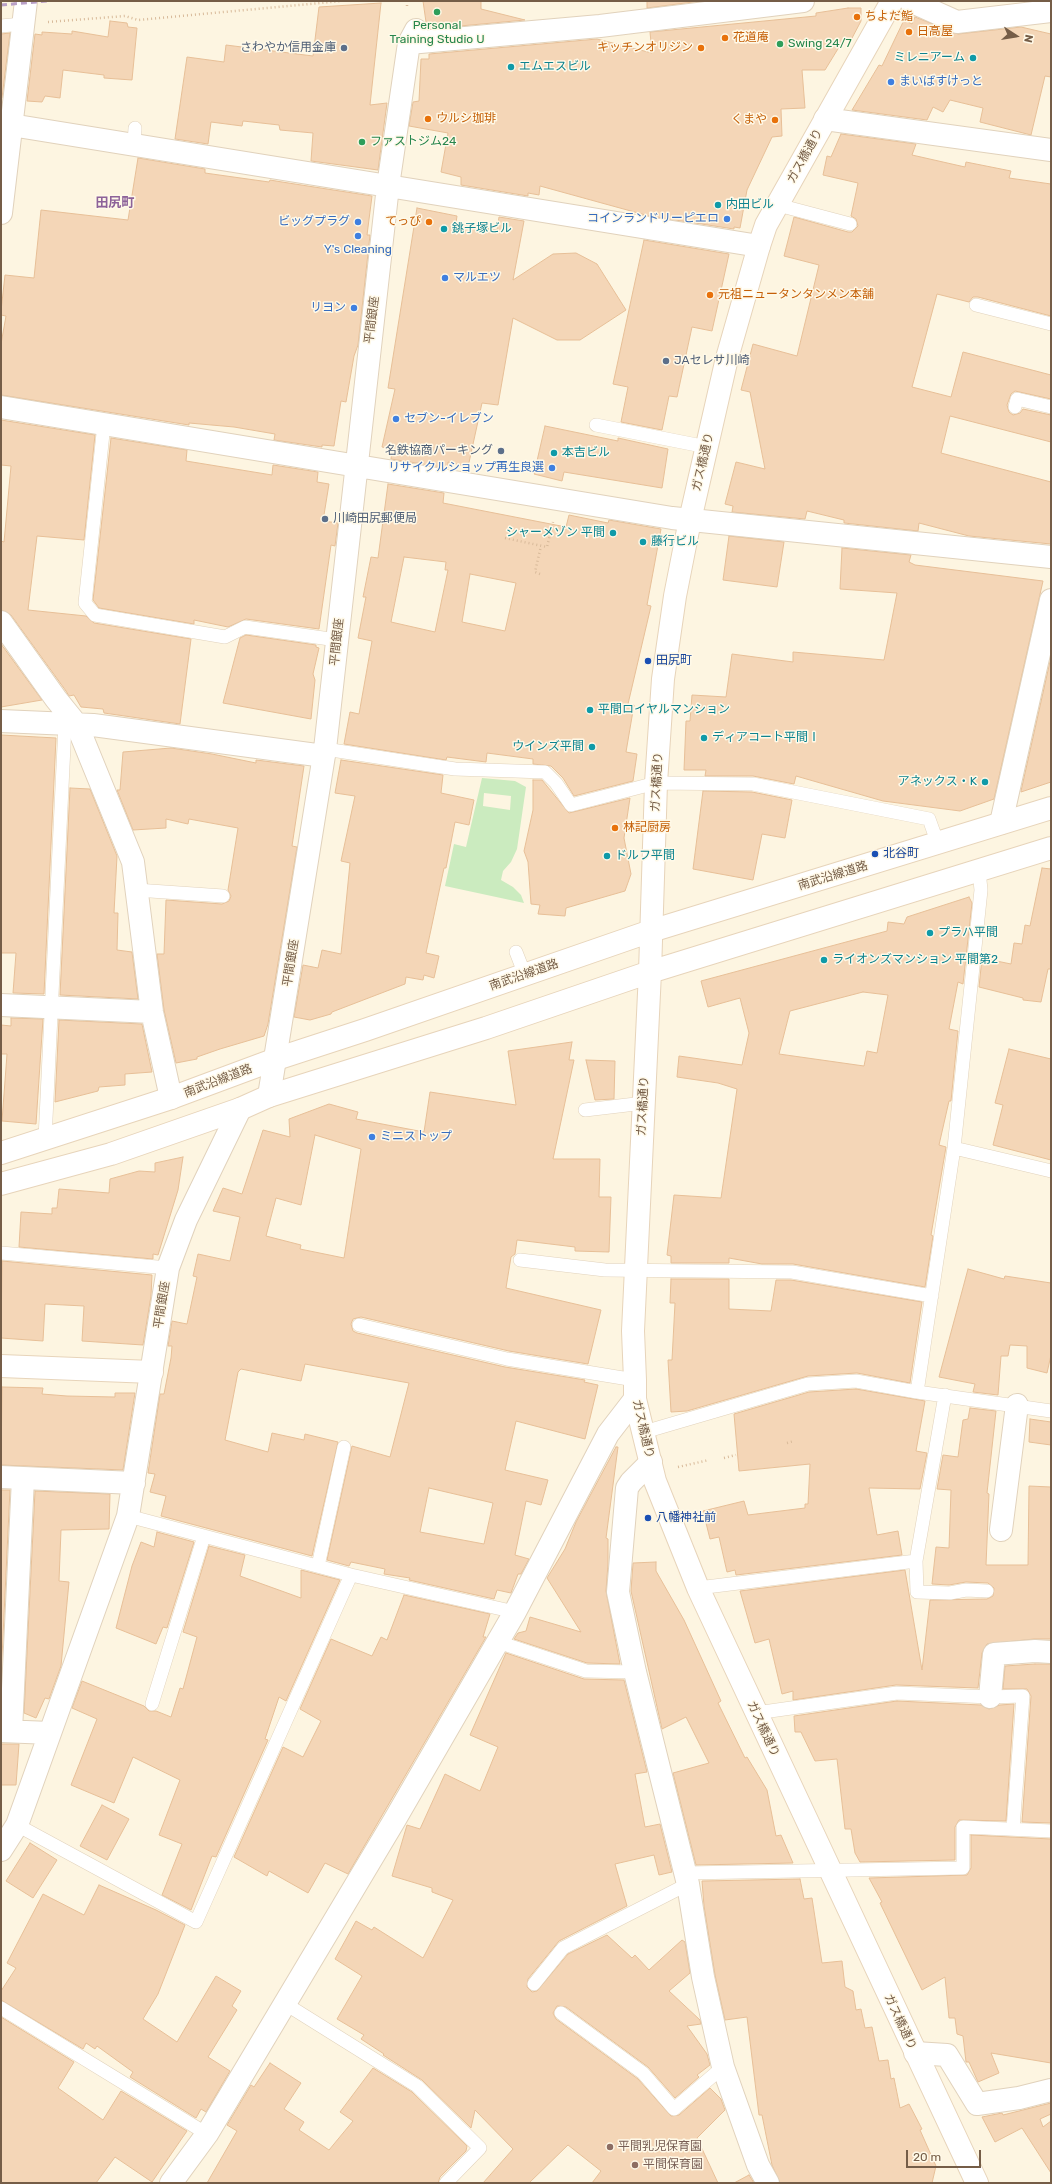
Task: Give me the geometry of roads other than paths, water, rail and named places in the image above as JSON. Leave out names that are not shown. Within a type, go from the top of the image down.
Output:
[{"type":"street","points":[[1,213],[11,125],[12,25],[26,1]]},
{"type":"street","name":"平間銀座","points":[[269,1096],[324,753],[388,186],[412,37],[600,26],[803,1]]},
{"type":"street","name":"ガス橋通り","points":[[892,1],[766,225],[727,358],[690,520],[675,596],[663,679],[656,783],[650,972],[633,1331],[635,1389],[655,1481],[698,1588],[977,2183]]},
{"type":"street","points":[[910,1],[957,22],[1051,11]]},
{"type":"street","points":[[825,119],[1051,150]]},
{"type":"street","points":[[11,125],[134,137],[388,186],[759,246]]},
{"type":"street","points":[[1,407],[356,464],[690,520],[1051,557]]},
{"type":"street","points":[[1001,823],[1051,600]]},
{"type":"street","points":[[1,622],[56,700],[71,725],[133,862],[152,1012],[171,1098]]},
{"type":"street","points":[[1,721],[93,725],[324,753]]},
{"type":"street","name":"南武沿線道路","points":[[1,1153],[171,1098],[276,1059],[651,931],[1051,808]]},
{"type":"street","points":[[1,1184],[111,1154],[240,1108],[269,1096],[486,1028],[650,972],[1051,848]]},
{"type":"street","points":[[1,1005],[152,1012]]},
{"type":"street","name":"平間銀座","points":[[1,1850],[17,1825],[128,1516],[168,1268],[186,1220],[240,1108]]},
{"type":"street","points":[[1,1366],[152,1372]]},
{"type":"street","points":[[171,2183],[207,2134],[394,1821],[515,1612],[587,1459],[608,1434],[635,1389]]},
{"type":"street","points":[[1001,1530],[1017,1405]]},
{"type":"street","points":[[651,1462],[630,1482],[628,1488],[618,1592],[635,1672],[687,1879],[703,1977],[723,2067],[758,2165],[768,2183]]},
{"type":"street","points":[[1,1477],[134,1483]]},
{"type":"street","points":[[23,1478],[6,1731],[50,1733]]},
{"type":"street","points":[[990,1697],[994,1654],[1035,1651],[1051,1652]]},
{"type":"street","points":[[915,2053],[947,2055],[977,2104],[1019,2098],[1051,2090]]},
{"type":"lane","points":[[778,205],[850,224]]},
{"type":"lane","points":[[976,305],[1051,324]]},
{"type":"lane","points":[[1015,407],[1017,399],[1051,407]]},
{"type":"lane","points":[[104,424],[85,603],[95,616],[225,637],[245,627],[337,640]]},
{"type":"lane","points":[[596,425],[707,447]]},
{"type":"lane","points":[[45,1139],[52,1007],[71,725]]},
{"type":"lane","points":[[324,753],[455,769],[545,772],[556,783],[570,805],[656,783],[753,784],[831,804],[929,819],[938,844]]},
{"type":"lane","points":[[917,1392],[954,1148],[981,890],[979,871]]},
{"type":"lane","points":[[136,890],[223,896]]},
{"type":"lane","points":[[516,952],[525,975]]},
{"type":"lane","points":[[585,1110],[644,1103]]},
{"type":"lane","points":[[954,1148],[1051,1171]]},
{"type":"lane","points":[[1,1253],[168,1268]]},
{"type":"lane","points":[[520,1260],[606,1270],[636,1269],[792,1272],[932,1296]]},
{"type":"lane","points":[[359,1325],[635,1389]]},
{"type":"lane","points":[[644,1432],[808,1384],[856,1381],[917,1392],[944,1394],[1051,1411]]},
{"type":"lane","points":[[944,1394],[916,1561],[918,1592],[950,1593],[966,1590],[987,1591]]},
{"type":"lane","points":[[318,1566],[344,1447]]},
{"type":"lane","points":[[128,1516],[351,1575],[515,1612]]},
{"type":"lane","points":[[152,1704],[204,1536]]},
{"type":"lane","points":[[698,1588],[916,1561]]},
{"type":"lane","points":[[17,1825],[196,1922],[351,1575]]},
{"type":"lane","points":[[498,1642],[586,1671],[635,1672]]},
{"type":"lane","points":[[756,1713],[897,1693],[990,1697],[1023,1696],[1013,1829]]},
{"type":"lane","points":[[534,1984],[563,1948],[687,1879],[830,1871],[963,1868],[963,1827],[1051,1831]]},
{"type":"lane","points":[[284,2003],[417,2086],[480,2148],[446,2183]]},
{"type":"lane","points":[[1,2008],[207,2134]]},
{"type":"lane","points":[[561,2013],[643,2073],[674,2109],[723,2067]]},
{"type":"railway","points":[[1,5],[47,1]]},
{"type":"place","name":"Personal Training Studio U","points":[[437,12]]},
{"type":"place","name":"ちよだ鮨","points":[[857,17]]},
{"type":"place","name":"日高屋","points":[[909,32]]},
{"type":"place","name":"花道庵","points":[[725,38]]},
{"type":"place","name":"Swing 24/7","points":[[780,44]]},
{"type":"place","name":"さわやか信用金庫","points":[[344,48]]},
{"type":"place","name":"キッチンオリジン","points":[[701,48]]},
{"type":"place","name":"ミレニアーム","points":[[973,58]]},
{"type":"place","name":"エムエスビル","points":[[511,67]]},
{"type":"place","name":"まいばすけっと","points":[[891,82]]},
{"type":"place","name":"ウルシ珈琲","points":[[428,119]]},
{"type":"place","name":"くまや","points":[[775,120]]},
{"type":"place","name":"ファストジム24","points":[[362,142]]},
{"type":"place","name":"内田ビル","points":[[718,205]]},
{"type":"place","name":"コインランドリーピエロ","points":[[727,219]]},
{"type":"place","name":"ビッグプラグ","points":[[358,222]]},
{"type":"place","name":"てっぴ","points":[[429,222]]},
{"type":"place","name":"銚子塚ビル","points":[[444,229]]},
{"type":"place","name":"Y's Cleaning","points":[[358,236]]},
{"type":"place","name":"マルエツ","points":[[445,278]]},
{"type":"place","name":"元祖ニュータンタンメン本舗","points":[[710,295]]},
{"type":"place","name":"リヨン","points":[[354,308]]},
{"type":"place","name":"JAセレサ川崎","points":[[666,361]]},
{"type":"place","name":"セブン-イレブン","points":[[396,419]]},
{"type":"place","name":"名鉄協商パーキング","points":[[501,451]]},
{"type":"place","name":"本吉ビル","points":[[554,453]]},
{"type":"place","name":"リサイクルショップ再生良選","points":[[552,468]]},
{"type":"place","name":"川崎田尻郵便局","points":[[325,519]]},
{"type":"place","name":"シャーメゾン 平間","points":[[613,533]]},
{"type":"place","name":"藤行ビル","points":[[643,542]]},
{"type":"place","name":"田尻町","points":[[648,661]]},
{"type":"place","name":"平間ロイヤルマンション","points":[[590,710]]},
{"type":"place","name":"ディアコート平間Ⅰ","points":[[704,738]]},
{"type":"place","name":"ウインズ平間","points":[[592,747]]},
{"type":"place","name":"アネックス・K","points":[[985,782]]},
{"type":"place","name":"林記厨房","points":[[615,828]]},
{"type":"place","name":"北谷町","points":[[875,854]]},
{"type":"place","name":"ドルフ平間","points":[[607,856]]},
{"type":"place","name":"プラハ平間","points":[[930,933]]},
{"type":"place","name":"ライオンズマンション 平間第2","points":[[824,960]]},
{"type":"place","name":"ミニストップ","points":[[372,1137]]},
{"type":"place","name":"八幡神社前","points":[[648,1518]]},
{"type":"place","name":"平間乳児保育園","points":[[610,2147]]},
{"type":"place","name":"平間保育園","points":[[635,2165]]},
{"type":"district","name":"田尻町","points":[[115,203]]}]
